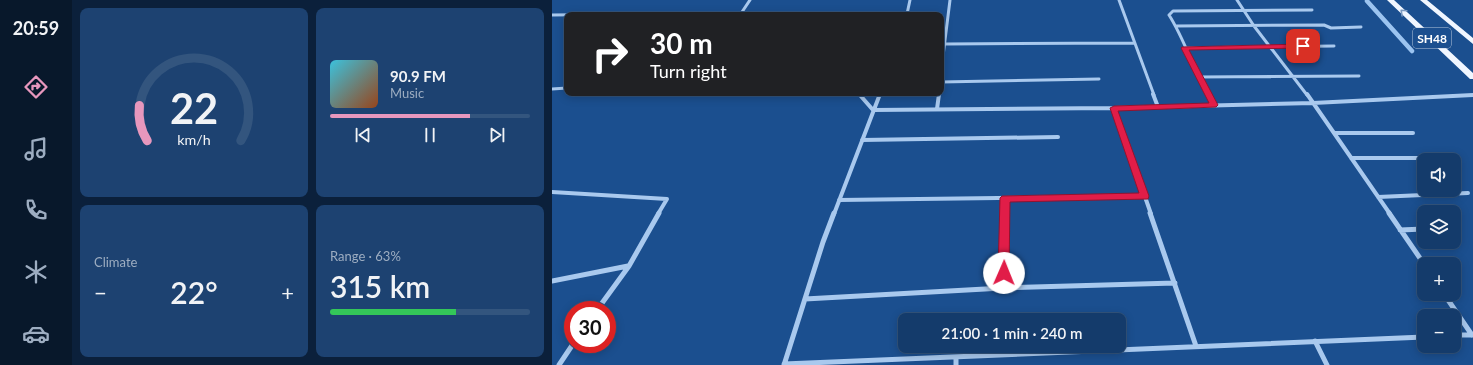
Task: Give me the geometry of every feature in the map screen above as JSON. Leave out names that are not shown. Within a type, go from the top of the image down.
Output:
[{"type":"main road","name":"SH48","points":[[1390,0],[1473,77]]},
{"type":"main road","name":"SH48","points":[[1422,0],[1473,42]]},
{"type":"street","points":[[741,12],[750,0]]},
{"type":"street","points":[[907,12],[910,0]]},
{"type":"street","points":[[950,0],[944,44],[1134,43]]},
{"type":"street","points":[[1119,0],[1158,107]]},
{"type":"street","points":[[1237,0],[1254,26],[1295,77],[1419,257]]},
{"type":"street","points":[[1214,105],[1198,76],[1176,26],[1168,15],[1173,11],[1312,10]]},
{"type":"street","points":[[552,15],[564,15]]},
{"type":"street","points":[[1176,26],[1324,25],[1331,28],[1361,27]]},
{"type":"street","points":[[1185,48],[1334,46]]},
{"type":"street","points":[[1198,76],[1359,76]]},
{"type":"street","points":[[944,82],[1099,78]]},
{"type":"street","points":[[552,89],[564,88]]},
{"type":"street","points":[[861,96],[873,110],[937,110],[1114,108],[1313,103],[1473,95]]},
{"type":"street","points":[[879,96],[823,242],[784,365],[1417,337]]},
{"type":"street","points":[[937,110],[938,96]]},
{"type":"street","points":[[1114,108],[1196,346]]},
{"type":"street","points":[[1334,133],[1413,132]]},
{"type":"street","points":[[862,140],[1058,137]]},
{"type":"street","points":[[1351,158],[1417,158]]},
{"type":"street","points":[[552,192],[667,199],[628,266],[603,301]]},
{"type":"street","points":[[1378,197],[1468,193]]},
{"type":"street","points":[[839,200],[1144,196]]},
{"type":"street","points":[[1003,288],[1005,198]]},
{"type":"street","points":[[1400,230],[1417,229]]},
{"type":"street","points":[[552,281],[628,266]]},
{"type":"street","points":[[805,299],[1003,288],[1174,284]]},
{"type":"street","points":[[1449,301],[1473,335]]},
{"type":"street","points":[[1461,335],[1473,335]]},
{"type":"street","points":[[1315,341],[1327,365]]},
{"type":"street","points":[[559,365],[567,353]]},
{"type":"street","points":[[956,357],[956,365]]},
{"type":"waterway","points":[[1367,1],[1412,51]]},
{"type":"route","points":[[1004,273],[1005,198],[1144,196],[1114,108],[1214,105],[1185,48],[1303,46]]}]
